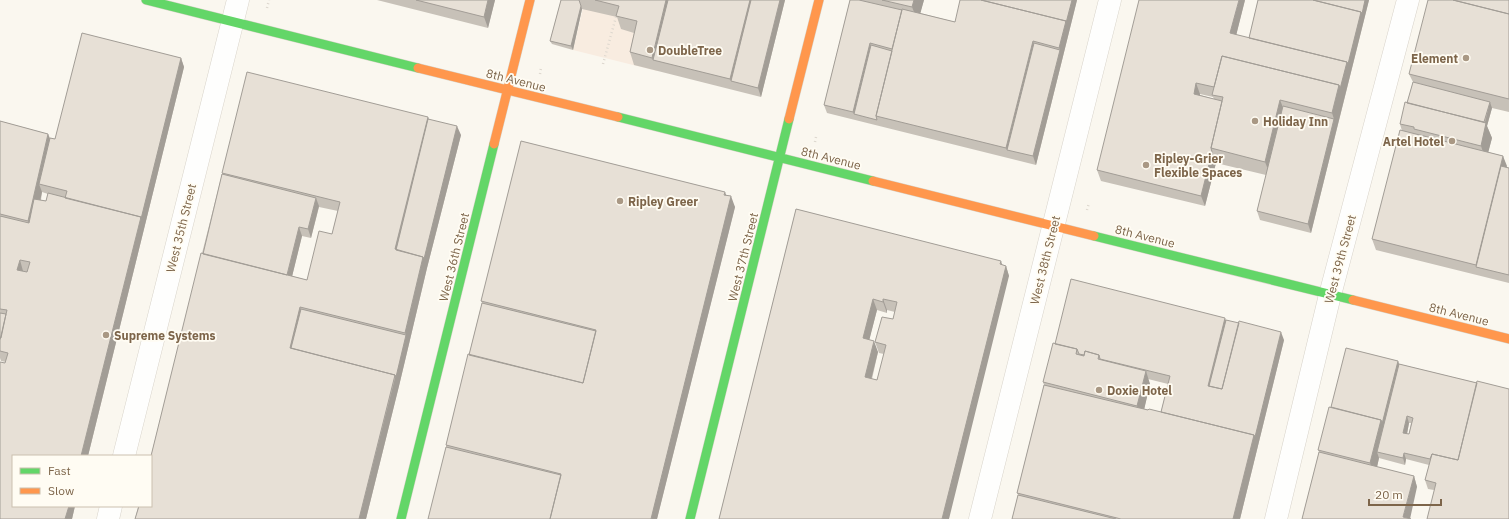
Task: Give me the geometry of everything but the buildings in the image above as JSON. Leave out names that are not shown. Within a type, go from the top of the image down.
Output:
[{"type":"main road","name":"8th Avenue","points":[[146,0],[362,55],[1509,339]]},
{"type":"main road","name":"West 36th Street","points":[[401,519],[530,0]]},
{"type":"main road","name":"West 37th Street","points":[[690,519],[819,0]]},
{"type":"street","name":"West 35th Street","points":[[124,455],[238,0]]},
{"type":"street","name":"West 38th Street","points":[[980,519],[1110,0]]},
{"type":"street","name":"West 39th Street","points":[[1276,519],[1330,295],[1408,0]]},
{"type":"street","points":[[108,519],[111,507]]},
{"type":"path","points":[[267,8],[269,0]]},
{"type":"path","points":[[603,64],[616,17]]},
{"type":"shaded area","points":[[585,0],[674,0],[657,71],[573,50]]},
{"type":"traffic: fast","points":[[146,0],[418,68]]},
{"type":"traffic: fast","points":[[618,117],[873,181]]},
{"type":"traffic: fast","points":[[690,519],[789,119]]},
{"type":"traffic: fast","points":[[401,519],[494,144]]},
{"type":"traffic: fast","points":[[1094,236],[1353,300]]},
{"type":"traffic: slow","points":[[494,144],[530,0]]},
{"type":"traffic: slow","points":[[789,119],[819,0]]},
{"type":"traffic: slow","points":[[418,68],[618,117]]},
{"type":"traffic: slow","points":[[873,181],[1094,236]]},
{"type":"traffic: slow","points":[[1353,300],[1509,339]]},
{"type":"place","name":"DoubleTree","points":[[650,50]]},
{"type":"place","name":"Element","points":[[1466,58]]},
{"type":"place","name":"Holiday Inn","points":[[1255,121]]},
{"type":"place","name":"Artel Hotel","points":[[1452,141]]},
{"type":"place","name":"Ripley-Grier Flexible Spaces","points":[[1146,165]]},
{"type":"place","name":"Ripley Greer","points":[[620,201]]},
{"type":"place","name":"Supreme Systems","points":[[106,335]]},
{"type":"place","name":"Doxie Hotel","points":[[1099,390]]}]
